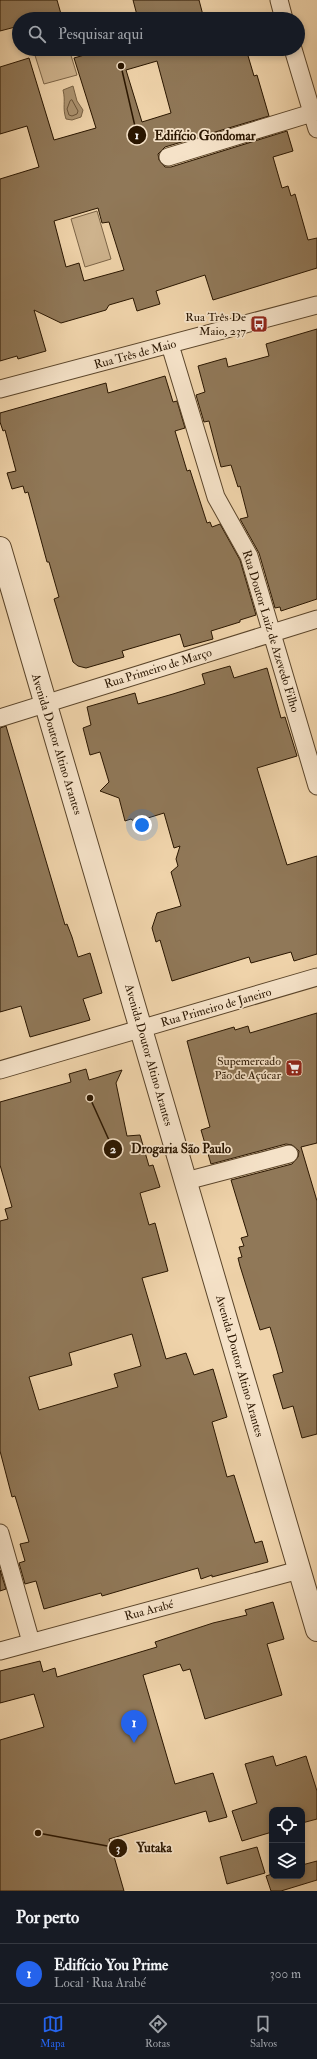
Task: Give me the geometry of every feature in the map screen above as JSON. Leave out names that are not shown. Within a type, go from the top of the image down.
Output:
[{"type":"street","points":[[279,0],[282,12]]},
{"type":"street","points":[[295,56],[317,129]]},
{"type":"street","points":[[168,157],[312,113]]},
{"type":"street","name":"Rua Três de Maio","points":[[0,389],[317,305]]},
{"type":"street","name":"Rua Doutor Luiz de Azevedo Filho","points":[[170,345],[216,497],[249,556],[273,632],[317,786]]},
{"type":"street","name":"Avenida Doutor Altino Arantes","points":[[0,548],[142,1028],[317,1630]]},
{"type":"street","name":"Rua Primeiro de Março","points":[[0,718],[317,619]]},
{"type":"street","name":"Rua Primeiro de Janeiro","points":[[0,1070],[317,977]]},
{"type":"street","points":[[186,1181],[289,1154]]},
{"type":"street","points":[[0,1533],[31,1642]]},
{"type":"street","name":"Rua Arabé","points":[[0,1651],[299,1570]]},
{"type":"shaded area","points":[[35,56],[71,56],[77,75],[44,84]]},
{"type":"shaded area","points":[[97,211],[111,259],[85,267],[71,219]]},
{"type":"water","points":[[73,86],[77,101],[83,110],[81,117],[72,120],[66,119],[63,90]]},
{"type":"building","points":[[0,0],[57,0],[60,12],[12,12],[12,28],[0,31]]},
{"type":"building","points":[[133,0],[199,0],[202,12],[136,12]]},
{"type":"building","points":[[81,56],[248,56],[254,76],[257,75],[269,116],[165,147],[158,154],[159,160],[165,167],[171,167],[287,131],[293,151],[273,157],[282,188],[288,186],[291,196],[295,194],[308,240],[317,238],[317,268],[213,300],[205,275],[156,291],[160,304],[137,311],[133,298],[109,305],[106,310],[61,323],[34,310],[46,351],[18,359],[17,356],[0,361],[0,179],[39,167],[27,126],[0,134],[0,67],[29,58],[54,140],[96,128],[74,58]],"holes":[[[157,61],[171,113],[142,122],[126,70]],[[98,208],[102,223],[109,222],[124,270],[84,281],[79,263],[66,267],[54,221]]]},
{"type":"building","points":[[317,329],[317,599],[281,611],[280,607],[275,608],[259,553],[240,519],[248,517],[240,486],[238,487],[231,465],[221,467],[209,421],[204,422],[196,395],[205,392],[198,366],[226,358],[228,367],[269,356],[266,344]]},
{"type":"building","points":[[165,376],[173,402],[177,401],[185,428],[175,431],[187,471],[190,470],[207,523],[210,522],[212,527],[220,524],[240,560],[256,615],[240,620],[240,622],[211,631],[213,639],[184,647],[180,634],[122,651],[124,657],[86,668],[78,666],[73,662],[54,599],[59,597],[49,562],[47,562],[28,492],[25,493],[23,486],[12,489],[7,473],[16,471],[5,430],[3,431],[0,422],[0,413],[106,383],[108,393]]},
{"type":"building","points":[[230,666],[234,678],[267,668],[281,718],[285,717],[297,756],[257,768],[287,865],[317,856],[317,954],[294,961],[291,952],[251,963],[249,957],[172,981],[160,940],[156,942],[152,928],[157,913],[181,906],[171,872],[178,866],[176,859],[180,846],[174,848],[164,813],[135,822],[131,819],[125,821],[119,798],[100,791],[109,782],[100,752],[90,755],[83,728],[91,725],[87,707],[135,693],[138,704],[173,694],[205,684],[202,674]]},
{"type":"building","points":[[6,726],[65,925],[67,924],[78,957],[90,953],[102,993],[83,999],[90,1020],[30,1037],[21,1006],[0,1012],[0,728]]},
{"type":"building","points":[[317,1013],[317,1143],[301,1147],[317,1201],[317,1434],[302,1438],[293,1406],[283,1409],[273,1375],[283,1372],[270,1327],[260,1330],[240,1266],[238,1258],[242,1257],[239,1247],[244,1246],[241,1238],[248,1236],[231,1180],[292,1164],[298,1157],[299,1151],[292,1145],[286,1144],[211,1164],[201,1130],[210,1127],[187,1041],[234,1027],[235,1030],[248,1026],[250,1033]]},
{"type":"building","points":[[86,1069],[89,1080],[122,1070],[116,1083],[127,1136],[140,1135],[149,1166],[153,1165],[160,1187],[140,1193],[149,1225],[155,1223],[168,1271],[142,1278],[166,1359],[186,1353],[194,1375],[213,1369],[227,1417],[212,1422],[227,1477],[234,1475],[255,1543],[262,1541],[268,1562],[201,1579],[198,1568],[102,1596],[101,1593],[44,1609],[36,1581],[25,1584],[19,1563],[25,1561],[20,1544],[29,1542],[15,1496],[12,1497],[0,1451],[0,1221],[8,1219],[5,1209],[12,1207],[0,1165],[0,1102],[71,1082],[69,1074]],"holes":[[[132,1334],[141,1366],[114,1374],[118,1387],[39,1410],[29,1377],[72,1365],[69,1353]]]},
{"type":"building","points":[[0,1570],[6,1589],[0,1591]]},
{"type":"building","points":[[273,1602],[284,1639],[267,1644],[282,1695],[205,1719],[190,1669],[183,1671],[180,1664],[143,1675],[175,1784],[213,1773],[227,1817],[209,1822],[206,1811],[109,1839],[124,1891],[0,1891],[0,1740],[44,1727],[34,1694],[0,1703],[0,1671],[40,1661],[43,1672],[55,1668],[57,1677],[157,1647],[155,1642],[213,1623],[247,1615],[245,1610]]},
{"type":"building","points":[[273,1756],[276,1766],[306,1756],[317,1791],[317,1819],[305,1822],[305,1807],[269,1807],[269,1833],[242,1841],[232,1811],[257,1803],[245,1764]]},
{"type":"building","points":[[257,1847],[265,1873],[227,1884],[220,1857]]},
{"type":"building","points":[[317,1861],[317,1880],[281,1891],[271,1891],[266,1876],[269,1875],[269,1879],[305,1879],[305,1864]]},
{"type":"place","name":"Edifício Gondomar","points":[[121,66]]},
{"type":"place","name":"Rua Três De Maio, 237","points":[[259,324]]},
{"type":"place","name":"Supemercado Pão de Açúcar","points":[[294,1068]]},
{"type":"place","name":"Drogaria São Paulo","points":[[90,1098]]},
{"type":"place","name":"Edifício You Prime","points":[[134,1743]]},
{"type":"place","name":"Yutaka","points":[[38,1833]]}]
